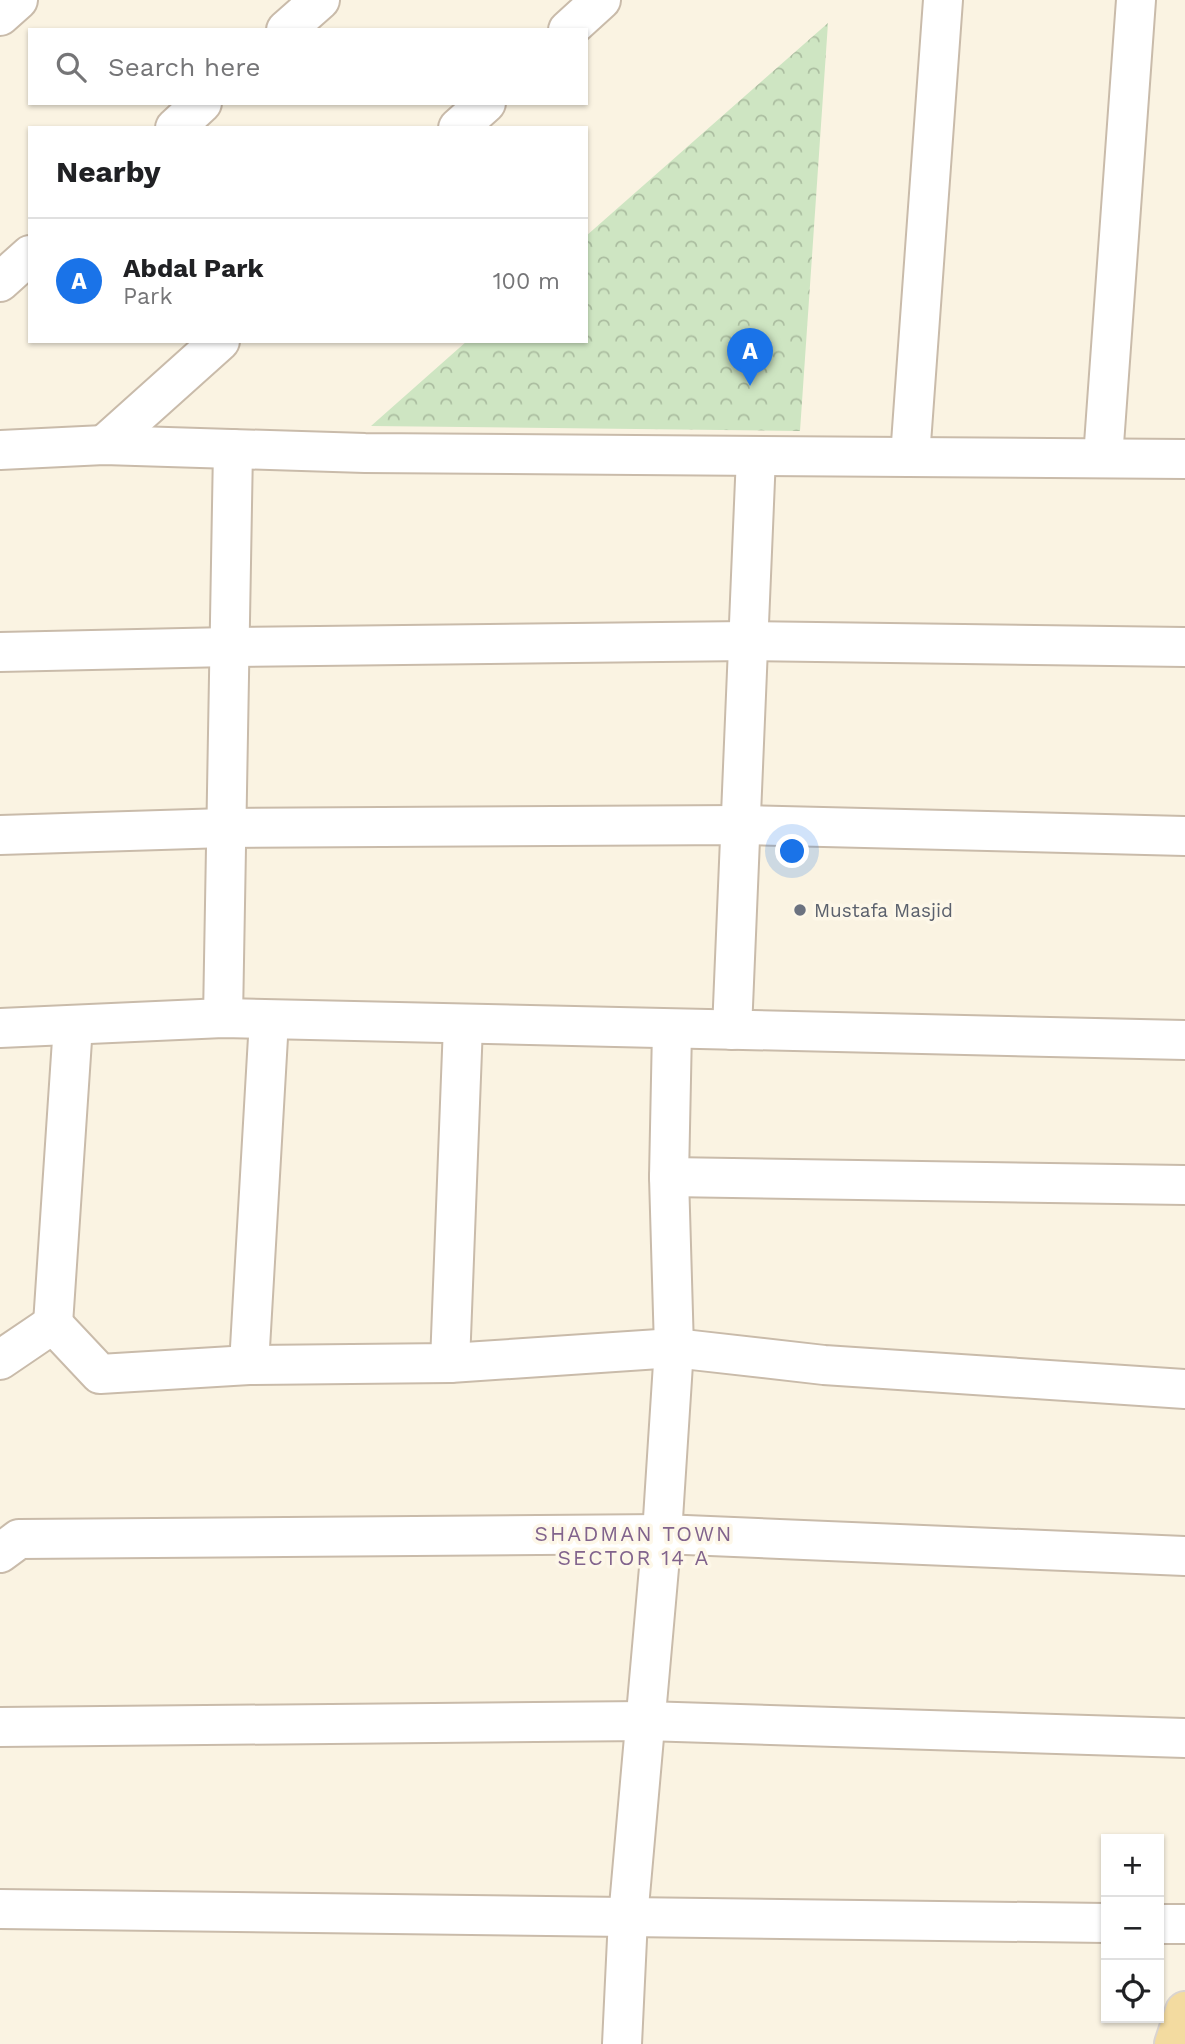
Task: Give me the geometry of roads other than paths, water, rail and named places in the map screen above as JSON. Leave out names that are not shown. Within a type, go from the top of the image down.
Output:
[{"type":"main road","points":[[1174,2044],[1185,2011]]},
{"type":"street","points":[[0,16],[18,0]]},
{"type":"street","points":[[288,28],[320,0]]},
{"type":"street","points":[[570,28],[601,0]]},
{"type":"street","points":[[910,457],[943,0]]},
{"type":"street","points":[[1103,458],[1136,0]]},
{"type":"street","points":[[177,126],[200,105]]},
{"type":"street","points":[[460,126],[484,105]]},
{"type":"street","points":[[0,282],[28,258]]},
{"type":"street","points":[[104,445],[218,343]]},
{"type":"street","points":[[0,450],[104,445],[365,453],[1185,459]]},
{"type":"street","points":[[223,1018],[233,449]]},
{"type":"street","points":[[732,1030],[756,456]]},
{"type":"street","points":[[0,652],[229,646],[748,641],[1185,647]]},
{"type":"street","points":[[0,835],[225,828],[741,825],[1185,836]]},
{"type":"street","points":[[0,1028],[223,1018],[1185,1040]]},
{"type":"street","points":[[249,1365],[269,1020]]},
{"type":"street","points":[[73,1025],[53,1324],[100,1374],[249,1365],[450,1363],[674,1348],[824,1364],[1185,1389]]},
{"type":"street","points":[[450,1363],[463,1025]]},
{"type":"street","points":[[622,2044],[628,1918],[662,1534],[674,1348],[668,1177],[672,1030]]},
{"type":"street","points":[[668,1177],[1185,1185]]},
{"type":"street","points":[[0,1360],[53,1324]]},
{"type":"street","points":[[0,1553],[19,1539],[662,1534],[1185,1556]]},
{"type":"street","points":[[0,1727],[645,1721],[1185,1738]]},
{"type":"street","points":[[0,1909],[1101,1923]]},
{"type":"street","points":[[1164,1924],[1185,1924]]},
{"type":"place","name":"Abdal Park","points":[[750,386]]},
{"type":"place","name":"Mustafa Masjid","points":[[800,910]]},
{"type":"district","name":"SHADMAN TOWN SECTOR 14 A","points":[[634,1545]]}]
